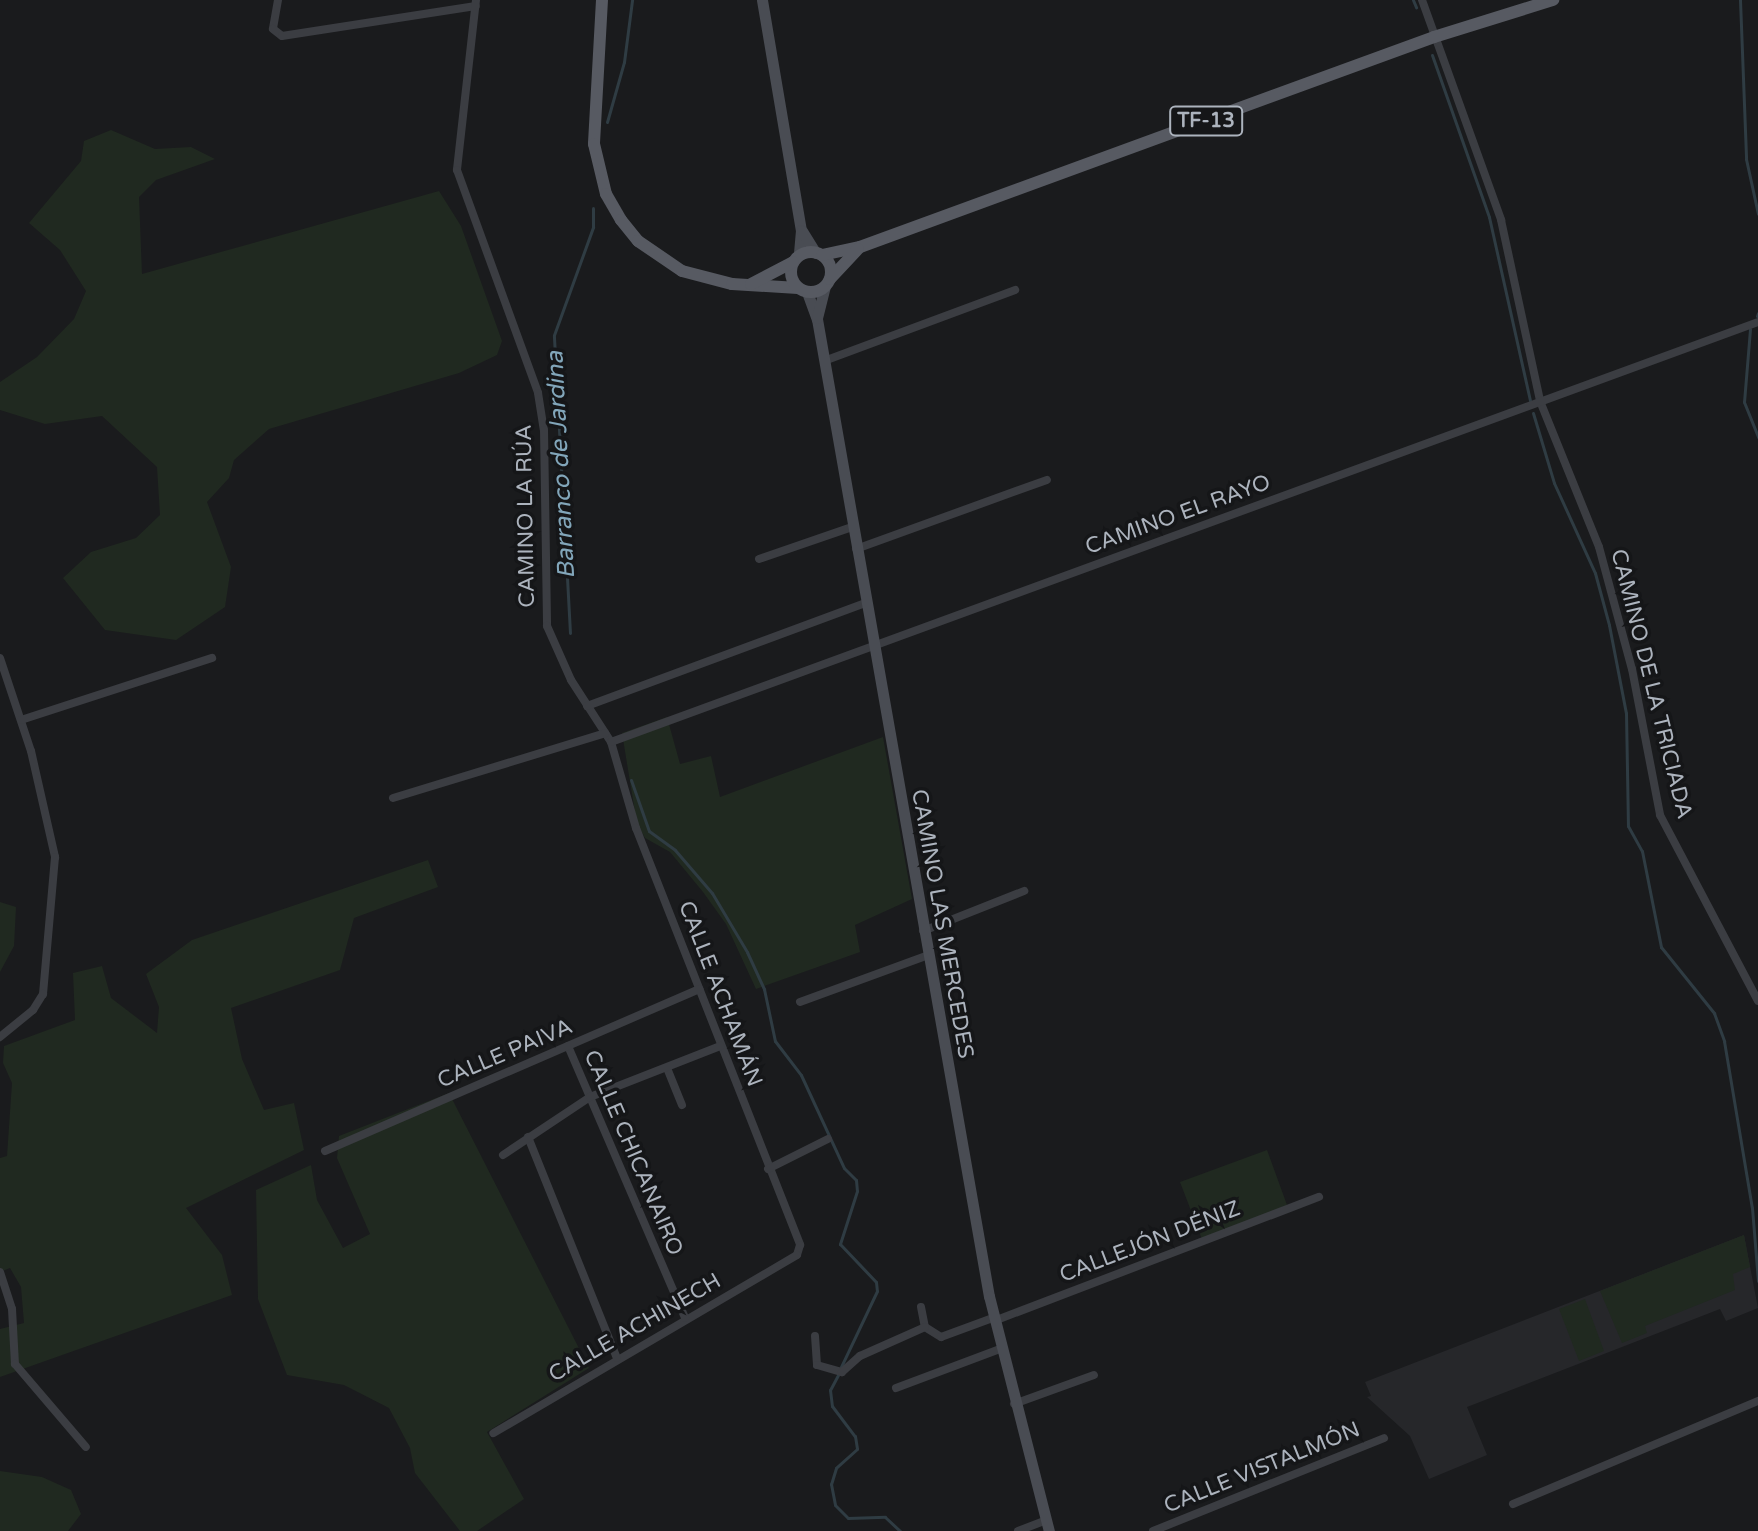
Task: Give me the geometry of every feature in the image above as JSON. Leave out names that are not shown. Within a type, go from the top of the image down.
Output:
[{"type":"main road","points":[[602,0],[593,126],[606,194],[629,231],[661,259],[708,280],[803,290],[828,283],[830,265],[801,230]]},
{"type":"main road","points":[[762,0],[801,230],[791,276],[803,290]]},
{"type":"main road","name":"TF-13","points":[[751,284],[796,259],[860,247],[1434,37],[1553,0]]},
{"type":"main road","name":"TF-13","points":[[828,283],[860,247]]},
{"type":"main road","name":"CAMINO LAS MERCEDES","points":[[817,319],[828,283]]},
{"type":"main road","name":"CAMINO LAS MERCEDES","points":[[803,290],[817,319],[926,956],[994,1320],[1047,1526]]},
{"type":"street","points":[[278,0],[273,29],[282,36],[476,3]]},
{"type":"street","name":"CAMINO DE LA TRICIADA","points":[[1422,0],[1501,220],[1540,401],[1572,490],[1599,547],[1632,669],[1660,815],[1758,1001]]},
{"type":"street","name":"CAMINO LA RÚA","points":[[476,3],[457,170],[538,393],[544,430],[547,626],[587,706],[611,742]]},
{"type":"street","points":[[824,361],[1015,290]]},
{"type":"street","name":"CAMINO EL RAYO","points":[[611,742],[1758,322]]},
{"type":"street","points":[[856,549],[1047,480]]},
{"type":"street","points":[[759,559],[852,527]]},
{"type":"street","points":[[587,706],[865,603]]},
{"type":"street","points":[[0,658],[21,720],[55,857],[43,994],[33,1010],[0,1037]]},
{"type":"street","points":[[21,720],[212,658]]},
{"type":"street","points":[[393,798],[605,733]]},
{"type":"street","name":"CALLE ACHAMÁN","points":[[611,742],[636,828],[800,1245],[797,1255]]},
{"type":"street","points":[[922,932],[1024,891]]},
{"type":"street","points":[[800,1002],[926,956]]},
{"type":"street","name":"CALLE PAIVA","points":[[325,1151],[700,989]]},
{"type":"street","name":"CALLE CHICANAIRO","points":[[568,1046],[685,1318]]},
{"type":"street","points":[[503,1155],[590,1097],[720,1046]]},
{"type":"street","points":[[667,1068],[682,1105]]},
{"type":"street","points":[[528,1137],[617,1358]]},
{"type":"street","points":[[768,1169],[828,1139]]},
{"type":"street","name":"CALLEJÓN DÉNIZ","points":[[925,1327],[941,1337],[994,1320],[1319,1197]]},
{"type":"street","name":"CALLE ACHINECH","points":[[493,1433],[797,1255]]},
{"type":"street","points":[[0,1272],[12,1309],[15,1364],[86,1447]]},
{"type":"street","points":[[815,1336],[817,1365],[838,1371],[860,1356],[925,1327],[921,1307]]},
{"type":"street","points":[[896,1388],[1000,1349]]},
{"type":"street","points":[[1014,1404],[1094,1375]]},
{"type":"street","points":[[1513,1504],[1758,1401]]},
{"type":"street","name":"CALLE VISTALMÓN","points":[[1153,1531],[1384,1438]]},
{"type":"street","points":[[1018,1531],[1047,1526]]},
{"type":"shaded area","points":[[111,130],[155,149],[191,147],[215,159],[156,180],[139,197],[142,274],[439,191],[461,226],[502,341],[497,355],[459,373],[269,429],[234,460],[229,478],[207,502],[231,567],[225,607],[176,640],[105,630],[63,578],[91,552],[136,538],[160,515],[157,467],[102,416],[45,424],[0,410],[0,382],[37,357],[74,319],[86,291],[60,250],[29,223],[81,161],[84,141]]},
{"type":"shaded area","points":[[667,717],[680,764],[711,756],[720,797],[883,737],[912,899],[855,925],[860,952],[756,989],[726,924],[703,892],[670,852],[645,838],[637,824],[622,733]]},
{"type":"shaded area","points":[[428,860],[438,887],[354,918],[340,970],[231,1008],[242,1059],[264,1110],[294,1103],[304,1150],[186,1208],[222,1255],[232,1295],[0,1377],[0,1329],[24,1323],[21,1287],[10,1268],[0,1272],[0,1158],[7,1156],[12,1083],[3,1063],[4,1046],[75,1020],[73,973],[102,966],[111,998],[157,1033],[159,1007],[146,974],[192,940]]},
{"type":"shaded area","points":[[0,902],[16,907],[14,946],[0,972]]},
{"type":"shaded area","points":[[449,1093],[589,1368],[487,1432],[524,1499],[477,1531],[460,1531],[415,1473],[410,1448],[389,1408],[344,1385],[287,1375],[258,1299],[256,1190],[311,1165],[317,1200],[343,1248],[370,1234],[337,1158],[339,1136]]},
{"type":"shaded area","points":[[1267,1150],[1287,1205],[1203,1242],[1180,1182]]},
{"type":"shaded area","points":[[1744,1235],[1758,1308],[1726,1321],[1720,1309],[1467,1407],[1487,1455],[1429,1479],[1410,1436],[1367,1397],[1371,1396],[1365,1382]]},
{"type":"shaded area","points":[[1744,1235],[1750,1267],[1733,1274],[1735,1290],[1645,1326],[1647,1333],[1622,1343],[1600,1291]]},
{"type":"shaded area","points":[[1585,1299],[1604,1351],[1579,1361],[1559,1309]]},
{"type":"shaded area","points":[[0,1471],[42,1477],[71,1490],[81,1514],[68,1531],[0,1531]]},
{"type":"waterway","points":[[607,122],[624,62],[632,0]]},
{"type":"waterway","points":[[1413,0],[1416,7]]},
{"type":"waterway","points":[[1740,0],[1746,159],[1758,214]]},
{"type":"waterway","points":[[1432,55],[1489,217],[1530,400]]},
{"type":"waterway","name":"Barranco de Jardina","points":[[570,633],[554,335],[593,227],[593,208]]},
{"type":"waterway","points":[[1750,329],[1744,402],[1758,437]]},
{"type":"waterway","points":[[1533,413],[1554,483],[1595,573],[1609,625],[1626,713],[1628,826],[1642,851],[1661,947],[1714,1013],[1724,1041],[1752,1208],[1758,1281]]},
{"type":"waterway","name":"Barranco de Jardina","points":[[631,780],[649,831],[675,850],[712,893],[747,952],[764,989],[775,1041],[801,1075],[844,1168],[856,1180],[857,1191],[840,1244],[876,1282],[877,1291],[840,1369]]},
{"type":"waterway","name":"Barranco de Jardina","points":[[838,1375],[830,1390],[832,1406],[855,1436],[857,1449],[836,1468],[831,1484],[835,1505],[848,1518],[885,1517],[900,1531]]}]
